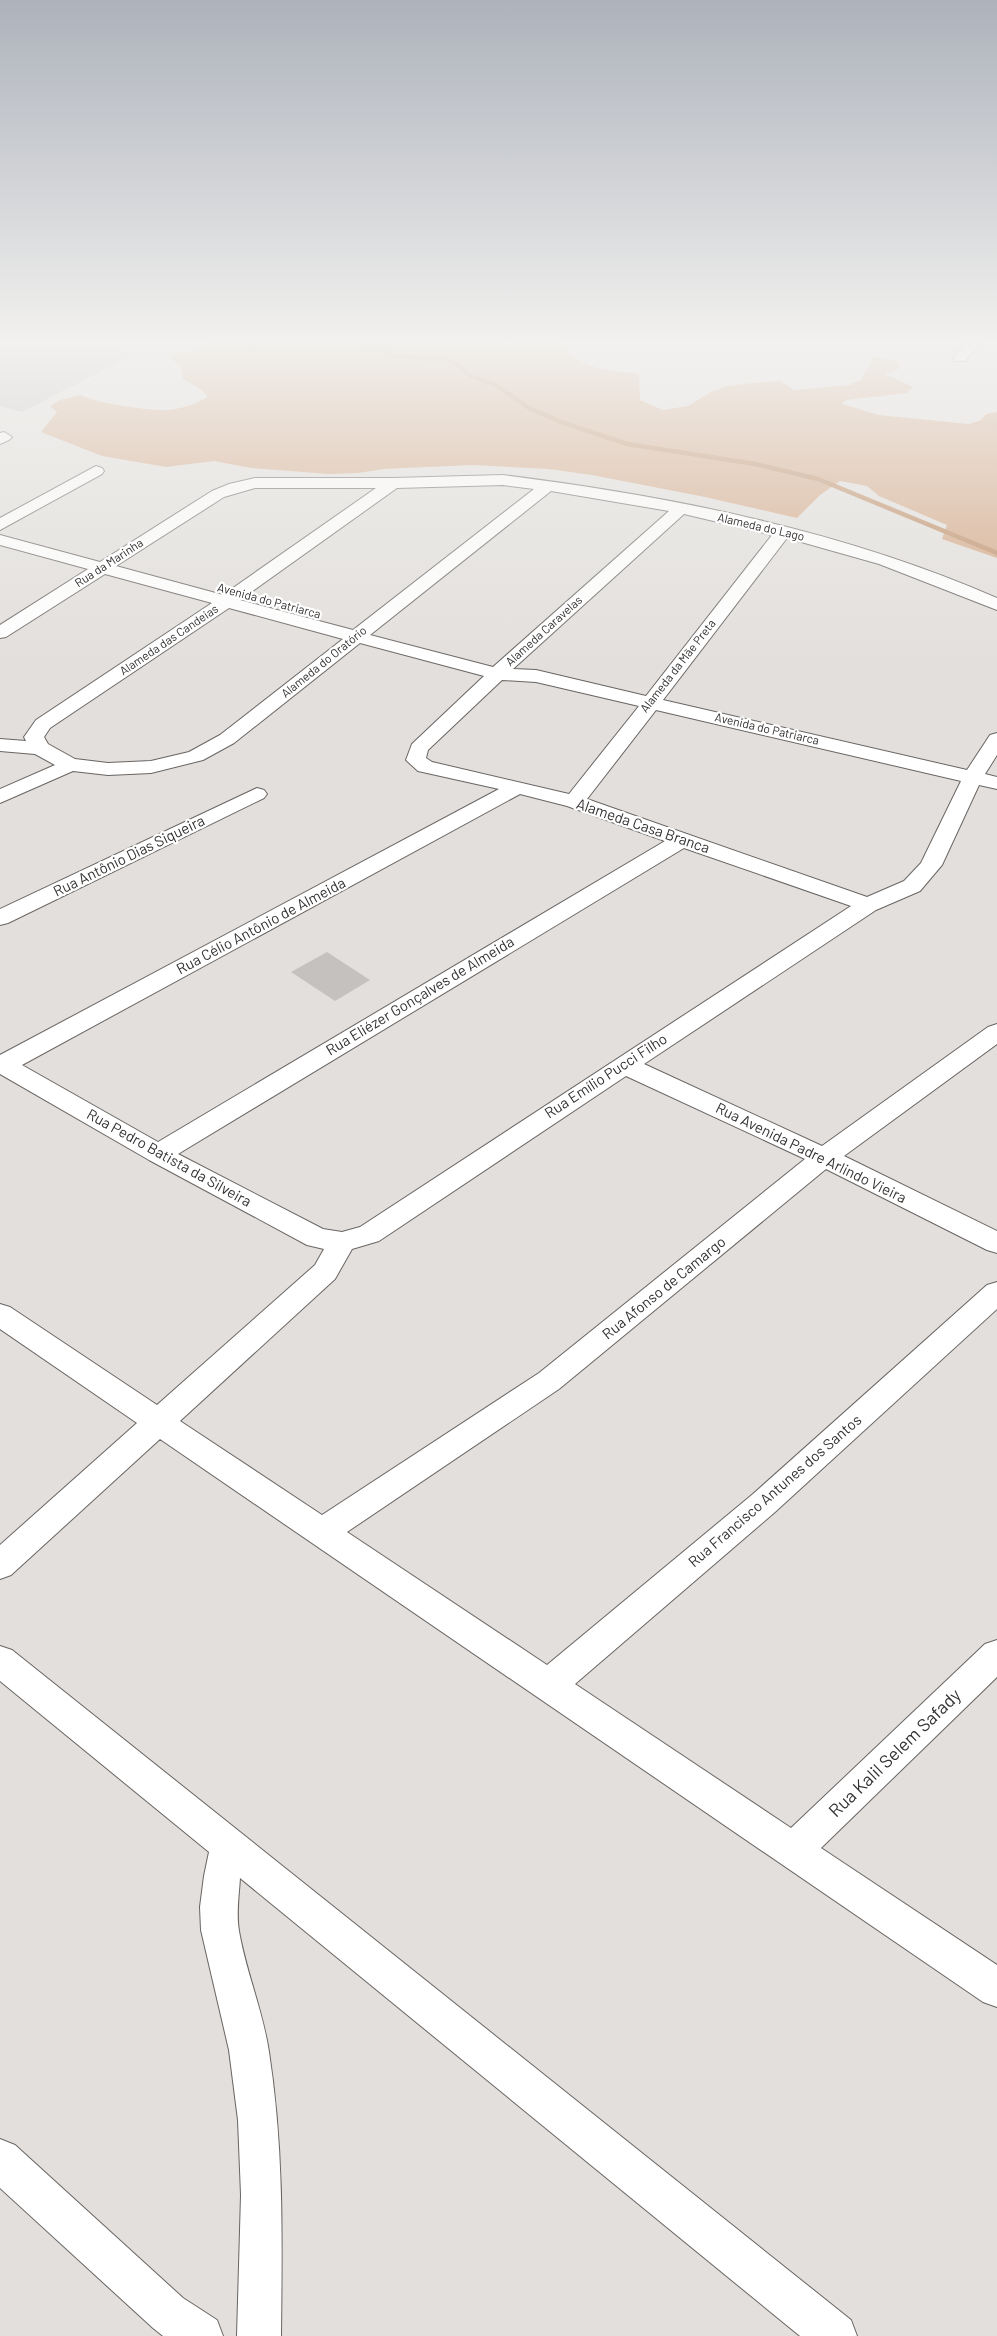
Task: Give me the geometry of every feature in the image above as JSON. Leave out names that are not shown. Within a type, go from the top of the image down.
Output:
[{"type":"street","points":[[0,525],[96,471]]},
{"type":"street","name":"Alameda do Lago","points":[[218,494],[256,483],[393,483],[494,480],[548,485],[681,508],[784,531],[885,560],[952,585],[997,605]]},
{"type":"street","name":"Alameda das Candeias","points":[[40,748],[34,737],[43,724],[232,598],[393,483]]},
{"type":"street","name":"Alameda do Oratório","points":[[70,765],[108,769],[151,767],[196,756],[227,739],[548,485]]},
{"type":"street","name":"Rua da Marinha","points":[[0,633],[218,494]]},
{"type":"street","name":"Alameda Caravelas","points":[[416,760],[418,748],[503,668],[681,508]]},
{"type":"street","name":"Avenida do Patriarca","points":[[0,529],[108,564],[361,632],[536,676],[997,783]]},
{"type":"street","name":"Alameda da Mãe Preta","points":[[574,802],[649,702],[784,531]]},
{"type":"street","name":"Avenida do Patriarca","points":[[0,540],[108,564]]},
{"type":"street","name":"Rua Emílio Pucci Filho","points":[[342,1242],[368,1234],[868,905],[912,886],[931,865],[972,778],[997,739]]},
{"type":"street","points":[[0,745],[40,748],[70,765]]},
{"type":"street","name":"Alameda Casa Branca","points":[[416,760],[425,767],[518,787],[574,802],[868,905]]},
{"type":"street","points":[[0,796],[70,765]]},
{"type":"street","name":"Rua Célio Antônio de Almeida","points":[[2,1064],[518,787]]},
{"type":"street","name":"Rua Antônio Dias Siqueira","points":[[0,918],[258,794]]},
{"type":"street","name":"Rua Eliézer Gonçalves de Almeida","points":[[158,1154],[682,839]]},
{"type":"street","name":"Rua Afonso de Camargo","points":[[322,1532],[549,1381],[824,1157],[997,1032]]},
{"type":"street","name":"Rua Pedro Batista da Silveira","points":[[2,1064],[158,1154],[317,1238],[342,1242]]},
{"type":"street","name":"Rua Avenida Padre Arlindo Vieira","points":[[624,1064],[824,1157],[997,1243]]},
{"type":"street","points":[[0,1565],[325,1272],[342,1242]]},
{"type":"street","name":"Rua Francisco Antunes dos Santos","points":[[549,1685],[764,1503],[997,1292]]},
{"type":"street","points":[[0,1315],[997,1988]]},
{"type":"street","name":"Rua Kalil Selem Safady","points":[[793,1850],[997,1655]]},
{"type":"street","points":[[0,1661],[835,2336]]},
{"type":"street","points":[[229,1846],[222,1876],[219,1907],[220,1930],[249,2050],[258,2120],[262,2194],[259,2336]]},
{"type":"street","points":[[0,2160],[168,2313],[201,2336]]},
{"type":"shaded area","points":[[92,452],[997,452],[997,558],[942,539],[947,525],[879,496],[867,486],[840,481],[820,495],[797,518],[705,497],[592,475],[548,469],[472,465],[384,469],[358,473],[329,474],[251,468],[214,461],[166,467],[102,456]]},
{"type":"building","points":[[327,952],[370,980],[335,1001],[291,972]]},
{"type":"waterway","points":[[678,452],[755,464],[818,479],[997,553]]}]
